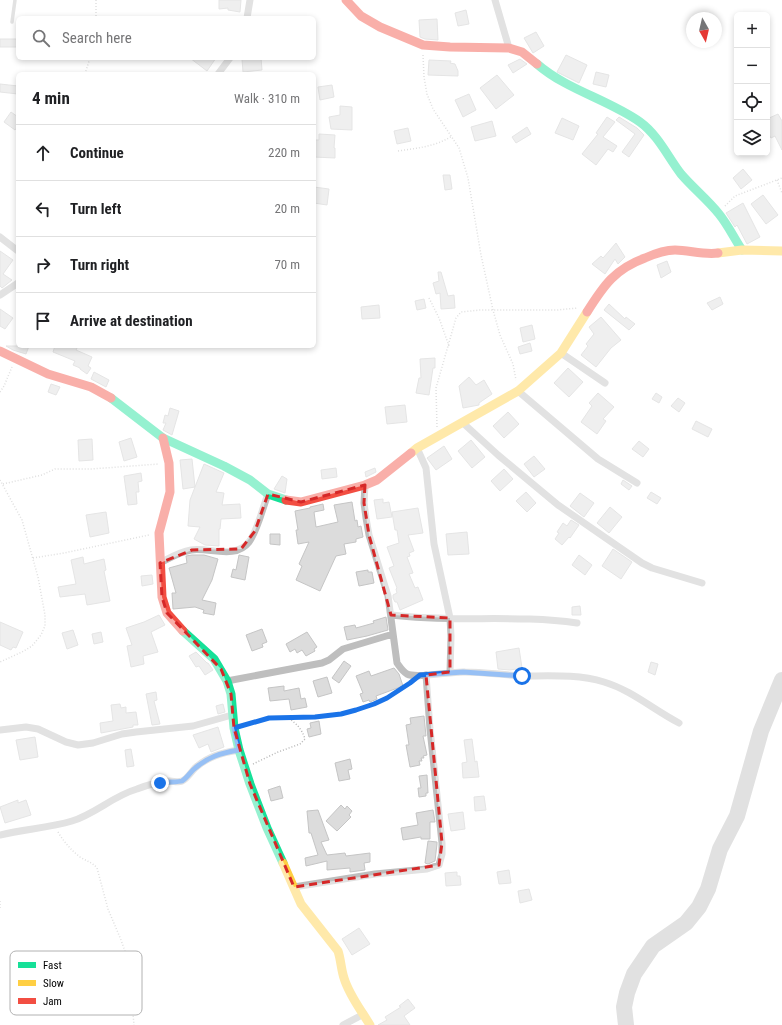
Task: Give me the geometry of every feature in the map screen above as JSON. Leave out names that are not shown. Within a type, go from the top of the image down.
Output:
[{"type":"street","points":[[247,16],[250,0]]},
{"type":"street","points":[[346,0],[361,16],[380,27],[423,45],[450,48],[509,48],[522,52],[548,74],[565,84],[624,112],[641,123],[654,135],[682,175],[719,214],[742,250]]},
{"type":"street","points":[[495,0],[509,48]]},
{"type":"street","points":[[220,72],[228,60]]},
{"type":"street","points":[[0,237],[16,249]]},
{"type":"street","points":[[0,351],[48,374],[91,387],[110,397],[163,438],[224,466],[250,480],[268,494],[289,501],[301,502],[365,485],[377,480],[417,448],[518,391],[561,353],[599,293],[616,273],[631,263],[656,253],[675,250],[716,254],[742,250],[782,251]]},
{"type":"street","points":[[0,296],[16,284]]},
{"type":"street","points":[[561,353],[604,383]]},
{"type":"street","points":[[518,391],[598,459],[637,483]]},
{"type":"street","points":[[463,423],[498,455],[558,505],[642,563],[702,583]]},
{"type":"street","points":[[163,438],[169,463],[170,492],[159,533],[162,597],[167,613],[186,634],[214,659],[227,682],[231,694],[232,715],[239,750],[244,768],[267,828],[302,904],[314,922],[338,951],[342,959],[344,978],[351,994],[370,1025]]},
{"type":"street","points":[[417,448],[426,468],[434,544],[450,618],[450,672]]},
{"type":"street","points":[[365,485],[364,503],[369,535],[386,590],[391,615],[397,663],[402,670],[411,675],[450,672],[477,672],[508,675],[577,677],[604,682],[651,705],[666,716],[679,722]]},
{"type":"street","points":[[160,563],[178,554],[192,550],[228,552],[241,549],[250,542],[268,494]]},
{"type":"street","points":[[391,615],[414,618],[535,619],[577,623]]},
{"type":"street","points":[[227,682],[322,663],[329,660],[343,649],[393,634]]},
{"type":"street","points":[[294,887],[375,874],[426,870],[439,865],[442,854],[442,843],[423,675]]},
{"type":"street","points":[[0,730],[26,727],[38,729],[66,742],[78,744],[93,743],[122,734],[193,726],[232,715]]},
{"type":"street","points":[[0,835],[53,825],[78,818],[130,791],[160,783],[184,780],[194,769],[207,759],[222,752],[239,750]]},
{"type":"street","points":[[343,1025],[364,1014]]},
{"type":"lane","points":[[12,22],[15,0]]},
{"type":"path","points":[[96,0],[96,16]]},
{"type":"path","points":[[423,45],[424,77],[427,94],[433,109],[459,148],[468,178],[492,310],[500,334],[513,364],[518,391]]},
{"type":"path","points":[[86,72],[89,60]]},
{"type":"path","points":[[398,151],[426,147],[441,142],[452,136]]},
{"type":"path","points":[[719,214],[726,204],[735,196],[782,178]]},
{"type":"path","points":[[777,180],[782,193]]},
{"type":"path","points":[[429,298],[439,318],[449,346]]},
{"type":"path","points":[[438,437],[436,388],[456,318],[461,312],[492,310],[557,310],[592,306]]},
{"type":"path","points":[[0,392],[9,376],[15,359]]},
{"type":"path","points":[[3,484],[42,475],[55,469],[91,469],[169,463]]},
{"type":"path","points":[[0,480],[22,520],[33,558],[45,615],[45,626],[32,646],[0,662]]},
{"type":"path","points":[[33,558],[159,533]]},
{"type":"path","points":[[234,728],[269,718],[315,717],[341,714],[374,704],[423,675]]},
{"type":"path","points":[[244,768],[300,744],[304,739],[303,732],[294,721],[286,717]]},
{"type":"path","points":[[53,825],[71,850],[97,868],[108,910],[125,951]]},
{"type":"path","points":[[0,900],[0,910]]},
{"type":"path","points":[[133,1015],[134,1025]]},
{"type":"highlighted area","points":[[365,485],[364,503],[369,535],[391,615],[450,618],[450,672],[426,675],[442,843],[439,865],[294,887],[250,784],[234,728],[231,694],[221,669],[167,613],[162,597],[160,563],[192,550],[241,549],[255,531],[268,494],[301,502]]},
{"type":"building","points":[[219,0],[241,0],[240,12],[228,10],[228,8],[219,9]]},
{"type":"building","points":[[466,10],[469,24],[458,26],[455,13]]},
{"type":"building","points":[[437,19],[438,40],[420,37],[419,20]]},
{"type":"building","points":[[536,32],[544,46],[533,53],[524,38]]},
{"type":"building","points":[[0,39],[16,39],[16,47],[0,47]]},
{"type":"building","points":[[566,55],[587,65],[579,83],[557,72]]},
{"type":"building","points":[[520,59],[527,64],[513,73],[508,65]]},
{"type":"building","points":[[193,60],[215,60],[207,71]]},
{"type":"building","points":[[242,60],[261,60],[262,70],[243,72]]},
{"type":"building","points":[[429,60],[451,61],[450,63],[455,64],[458,71],[458,76],[428,75]]},
{"type":"building","points":[[596,72],[609,75],[606,87],[593,84]]},
{"type":"building","points":[[497,75],[514,95],[496,109],[480,88]]},
{"type":"building","points":[[0,84],[16,86],[16,94],[0,92]]},
{"type":"building","points":[[332,85],[334,97],[320,100],[318,87]]},
{"type":"building","points":[[469,94],[476,110],[463,117],[455,100]]},
{"type":"building","points":[[340,106],[352,107],[352,130],[331,129],[329,117],[340,115]]},
{"type":"building","points":[[11,112],[16,116],[16,129],[15,130],[4,122]]},
{"type":"building","points":[[778,114],[782,121],[782,150],[775,136],[771,138],[770,136],[770,118]]},
{"type":"building","points":[[607,117],[615,122],[603,137],[617,146],[613,152],[608,149],[596,165],[582,154],[598,134],[596,133]]},
{"type":"building","points":[[619,117],[637,128],[644,135],[629,157],[622,152],[635,134],[616,120]]},
{"type":"building","points":[[562,118],[579,126],[573,140],[555,133]]},
{"type":"building","points":[[492,121],[496,136],[475,141],[471,127]]},
{"type":"building","points":[[527,127],[531,134],[516,143],[512,137]]},
{"type":"building","points":[[408,128],[411,141],[397,144],[394,131]]},
{"type":"building","points":[[319,134],[335,135],[335,158],[316,157],[316,140],[319,140]]},
{"type":"building","points":[[743,169],[752,180],[741,189],[733,178]]},
{"type":"building","points":[[443,175],[450,175],[452,189],[445,190]]},
{"type":"building","points":[[316,187],[329,189],[327,205],[316,203]]},
{"type":"building","points":[[763,195],[778,215],[766,224],[751,204]]},
{"type":"building","points":[[743,203],[760,237],[747,244],[737,225],[735,227],[726,213]]},
{"type":"building","points":[[616,243],[625,257],[618,264],[615,259],[605,274],[592,264],[601,256],[603,258]]},
{"type":"building","points":[[0,251],[13,260],[3,274],[12,280],[2,288],[0,286]]},
{"type":"building","points":[[667,261],[671,272],[661,278],[657,265]]},
{"type":"building","points":[[438,272],[441,272],[448,296],[454,295],[455,308],[441,309],[440,293],[436,294],[433,283],[439,281]]},
{"type":"building","points":[[720,297],[723,304],[712,310],[707,303]]},
{"type":"building","points":[[424,299],[426,308],[417,310],[415,301]]},
{"type":"building","points":[[609,304],[625,319],[626,317],[635,324],[629,330],[604,310]]},
{"type":"building","points":[[379,305],[380,318],[362,319],[361,307]]},
{"type":"building","points":[[0,309],[13,318],[5,329],[0,326]]},
{"type":"building","points":[[601,317],[621,340],[611,348],[596,367],[581,355],[588,346],[586,344],[594,334],[589,327]]},
{"type":"building","points":[[532,325],[535,339],[523,342],[520,328]]},
{"type":"building","points":[[530,343],[532,351],[520,354],[518,347]]},
{"type":"building","points":[[6,346],[28,348],[26,354]]},
{"type":"building","points":[[54,348],[77,348],[76,350],[92,357],[88,366],[91,368],[87,374],[80,368],[73,365],[75,361],[53,352]]},
{"type":"building","points":[[435,358],[435,368],[433,368],[429,395],[416,393],[419,378],[421,378],[420,359]]},
{"type":"building","points":[[568,368],[583,382],[569,397],[554,383]]},
{"type":"building","points":[[94,372],[109,380],[106,387],[91,379]]},
{"type":"building","points":[[469,377],[476,385],[484,380],[492,394],[479,403],[479,405],[463,408],[459,386]]},
{"type":"building","points":[[51,384],[60,387],[56,395],[48,392]]},
{"type":"building","points":[[598,393],[614,407],[603,419],[606,421],[597,434],[581,422],[592,406],[589,403]]},
{"type":"building","points":[[656,393],[662,397],[659,403],[652,399]]},
{"type":"building","points":[[678,398],[685,403],[679,412],[671,406]]},
{"type":"building","points":[[405,405],[407,422],[387,424],[385,407]]},
{"type":"building","points":[[170,408],[179,411],[172,435],[163,430],[166,423],[163,423],[165,415],[168,416]]},
{"type":"building","points":[[508,412],[519,424],[504,438],[493,426]]},
{"type":"building","points":[[696,421],[712,429],[708,437],[692,429]]},
{"type":"building","points":[[131,438],[137,457],[124,461],[119,442]]},
{"type":"building","points":[[92,439],[93,460],[79,461],[78,440]]},
{"type":"building","points":[[471,440],[485,457],[472,468],[458,451]]},
{"type":"building","points":[[639,441],[649,449],[643,457],[632,449]]},
{"type":"building","points":[[444,446],[452,459],[436,470],[427,458]]},
{"type":"building","points":[[534,456],[545,469],[534,477],[524,464]]},
{"type":"building","points":[[192,459],[195,487],[183,489],[180,460]]},
{"type":"building","points":[[204,464],[224,473],[216,492],[224,493],[222,505],[240,504],[241,518],[221,519],[219,529],[219,546],[205,545],[194,539],[200,527],[188,526],[190,500]]},
{"type":"building","points":[[336,468],[337,477],[322,479],[321,470]]},
{"type":"building","points":[[375,468],[376,472],[366,477],[365,472]]},
{"type":"building","points":[[504,469],[513,479],[500,491],[491,481]]},
{"type":"building","points":[[141,473],[142,481],[138,482],[139,492],[136,492],[137,504],[128,505],[124,476]]},
{"type":"building","points":[[282,476],[287,479],[285,493],[274,489]]},
{"type":"building","points":[[623,480],[632,486],[629,490],[621,484]]},
{"type":"building","points":[[526,492],[536,503],[527,512],[516,501]]},
{"type":"building","points":[[651,492],[661,498],[657,504],[647,498]]},
{"type":"building","points":[[580,493],[594,503],[584,517],[570,506]]},
{"type":"building","points":[[383,499],[383,503],[389,502],[392,517],[377,519],[374,500]]},
{"type":"building","points":[[352,502],[355,521],[357,520],[358,527],[361,526],[363,537],[356,539],[356,542],[344,544],[346,554],[336,556],[320,591],[296,580],[302,566],[299,564],[309,542],[298,544],[296,530],[298,530],[295,511],[323,504],[324,510],[314,512],[316,527],[338,522],[334,505]]},
{"type":"building","points":[[610,507],[622,517],[609,533],[597,523]]},
{"type":"building","points":[[418,508],[423,533],[408,535],[414,551],[409,553],[410,556],[407,557],[413,573],[409,574],[415,588],[418,587],[423,600],[400,610],[397,602],[395,602],[393,598],[393,595],[397,593],[397,588],[389,568],[394,566],[387,547],[399,543],[392,512]]},
{"type":"building","points":[[106,512],[109,533],[90,537],[86,515]]},
{"type":"building","points":[[571,520],[579,525],[570,538],[569,537],[562,545],[555,539],[559,533],[557,532],[563,523],[567,526]]},
{"type":"building","points":[[467,532],[469,554],[448,555],[446,534]]},
{"type":"building","points":[[270,534],[280,534],[280,545],[270,544]]},
{"type":"building","points":[[613,549],[632,562],[621,579],[602,566]]},
{"type":"building","points":[[204,555],[218,559],[212,580],[202,600],[216,603],[214,615],[203,613],[204,610],[195,607],[173,609],[172,593],[176,593],[169,568],[187,563],[186,556]]},
{"type":"building","points":[[239,555],[249,557],[245,580],[231,577],[233,569],[236,570]]},
{"type":"building","points":[[579,555],[592,565],[585,575],[572,565]]},
{"type":"building","points":[[83,557],[84,564],[104,559],[106,570],[104,571],[110,601],[87,605],[85,594],[60,597],[58,587],[76,584],[71,560]]},
{"type":"building","points":[[368,570],[368,572],[372,572],[374,583],[359,586],[356,572]]},
{"type":"building","points":[[152,575],[153,584],[142,586],[141,576]]},
{"type":"building","points":[[580,606],[581,615],[572,615],[572,607]]},
{"type":"building","points":[[159,615],[165,625],[151,632],[158,652],[143,656],[144,664],[131,667],[127,646],[132,645],[126,628]]},
{"type":"building","points":[[386,617],[388,630],[347,640],[344,627],[355,625],[356,628],[374,623],[373,621]]},
{"type":"building","points":[[0,622],[23,632],[16,648],[13,647],[11,650],[0,645]]},
{"type":"building","points":[[262,629],[267,642],[262,644],[263,647],[252,651],[246,635]]},
{"type":"building","points":[[73,630],[78,645],[67,649],[62,633]]},
{"type":"building","points":[[101,632],[103,642],[94,644],[92,634]]},
{"type":"building","points":[[307,632],[317,647],[314,649],[315,651],[306,656],[302,650],[297,653],[295,649],[290,652],[286,644]]},
{"type":"building","points":[[519,648],[522,668],[510,670],[498,669],[496,652]]},
{"type":"building","points":[[196,652],[213,670],[205,675],[199,666],[196,667],[189,656]]},
{"type":"building","points":[[344,661],[351,666],[339,683],[332,678]]},
{"type":"building","points":[[651,662],[658,664],[655,675],[648,672]]},
{"type":"building","points":[[394,668],[399,674],[403,686],[376,696],[377,699],[370,702],[369,700],[363,702],[360,694],[363,693],[356,676],[369,671],[371,676]]},
{"type":"building","points":[[327,677],[332,693],[318,697],[313,681]]},
{"type":"building","points":[[284,686],[284,691],[299,688],[301,699],[305,698],[307,707],[291,710],[289,699],[270,701],[268,688]]},
{"type":"building","points":[[156,692],[157,700],[154,701],[160,724],[152,725],[146,694]]},
{"type":"building","points":[[120,704],[121,708],[126,707],[126,713],[136,712],[138,725],[101,733],[100,723],[113,721],[111,705]]},
{"type":"building","points":[[223,704],[225,712],[218,714],[216,706]]},
{"type":"building","points":[[424,716],[426,736],[423,736],[427,755],[423,756],[424,758],[421,758],[422,761],[419,761],[420,765],[410,767],[406,745],[409,745],[406,725],[411,724],[410,718]]},
{"type":"building","points":[[319,721],[321,734],[309,737],[307,729],[311,728],[310,723]]},
{"type":"building","points":[[218,727],[224,747],[211,752],[208,744],[199,748],[193,735]]},
{"type":"building","points":[[35,737],[38,757],[20,760],[16,740]]},
{"type":"building","points":[[472,739],[475,762],[477,761],[479,777],[463,778],[462,763],[467,762],[464,740]]},
{"type":"building","points":[[131,749],[134,766],[127,767],[125,750]]},
{"type":"building","points":[[350,759],[352,769],[348,770],[350,779],[339,781],[335,763]]},
{"type":"building","points":[[427,775],[428,793],[426,793],[426,796],[419,797],[418,788],[421,788],[419,776]]},
{"type":"building","points":[[280,786],[283,798],[271,801],[268,790]]},
{"type":"building","points":[[484,796],[486,810],[475,811],[474,797]]},
{"type":"building","points":[[18,800],[18,803],[26,800],[31,815],[5,823],[0,807]]},
{"type":"building","points":[[341,805],[345,809],[347,806],[352,811],[349,815],[351,817],[337,831],[326,821]]},
{"type":"building","points":[[318,810],[329,840],[321,842],[327,855],[345,853],[346,856],[370,853],[370,862],[364,863],[365,870],[350,872],[350,868],[327,870],[327,861],[306,866],[305,858],[318,855],[311,833],[309,833],[307,811]]},
{"type":"building","points":[[433,810],[435,822],[430,822],[430,839],[421,839],[421,837],[403,840],[401,828],[418,825],[416,813]]},
{"type":"building","points":[[463,812],[465,829],[451,831],[448,814]]},
{"type":"building","points":[[428,841],[437,842],[437,844],[435,861],[428,864],[425,863]]},
{"type":"building","points":[[509,870],[511,883],[499,884],[497,872]]},
{"type":"building","points":[[457,872],[457,876],[460,876],[461,885],[446,886],[445,873]]},
{"type":"building","points":[[529,889],[532,900],[520,903],[518,891]]},
{"type":"building","points":[[359,928],[370,944],[352,955],[342,939]]},
{"type":"building","points":[[408,999],[415,1008],[404,1016],[410,1025],[378,1025],[387,1020],[385,1017],[401,1007],[399,1006]]},
{"type":"waterway","points":[[626,1025],[624,1007],[634,974],[653,946],[686,923],[699,907],[708,889],[720,849],[737,816],[761,731],[782,680]]},
{"type":"traffic: fast","points":[[537,64],[561,81],[627,114],[646,127],[652,133],[681,174],[719,214],[742,250]]},
{"type":"traffic: fast","points":[[111,398],[163,438],[224,466],[250,480],[268,494],[286,500]]},
{"type":"traffic: fast","points":[[183,631],[214,659],[227,681],[231,694],[234,728],[239,750],[267,828],[283,863]]},
{"type":"traffic: slow","points":[[718,253],[742,250],[782,251]]},
{"type":"traffic: slow","points":[[411,453],[417,448],[518,391],[561,353],[587,312]]},
{"type":"traffic: slow","points":[[283,863],[301,904],[338,951],[346,984],[370,1025]]},
{"type":"traffic: jam","points":[[346,0],[361,16],[380,27],[423,45],[509,48],[522,52],[537,64]]},
{"type":"traffic: jam","points":[[587,312],[611,279],[635,262],[663,251],[671,250],[718,253]]},
{"type":"traffic: jam","points":[[0,351],[48,374],[91,387],[111,398]]},
{"type":"traffic: jam","points":[[163,438],[169,463],[170,492],[159,533],[162,597],[167,613],[183,631]]},
{"type":"traffic: jam","points":[[286,500],[301,502],[365,485],[377,480],[411,453]]},
{"type":"route","points":[[160,783],[170,781],[178,782],[184,780],[194,769],[207,759],[222,752],[239,750],[234,728],[257,721],[269,718],[315,717],[341,714],[356,710],[387,698],[420,675],[450,672],[484,672],[522,676]]}]
